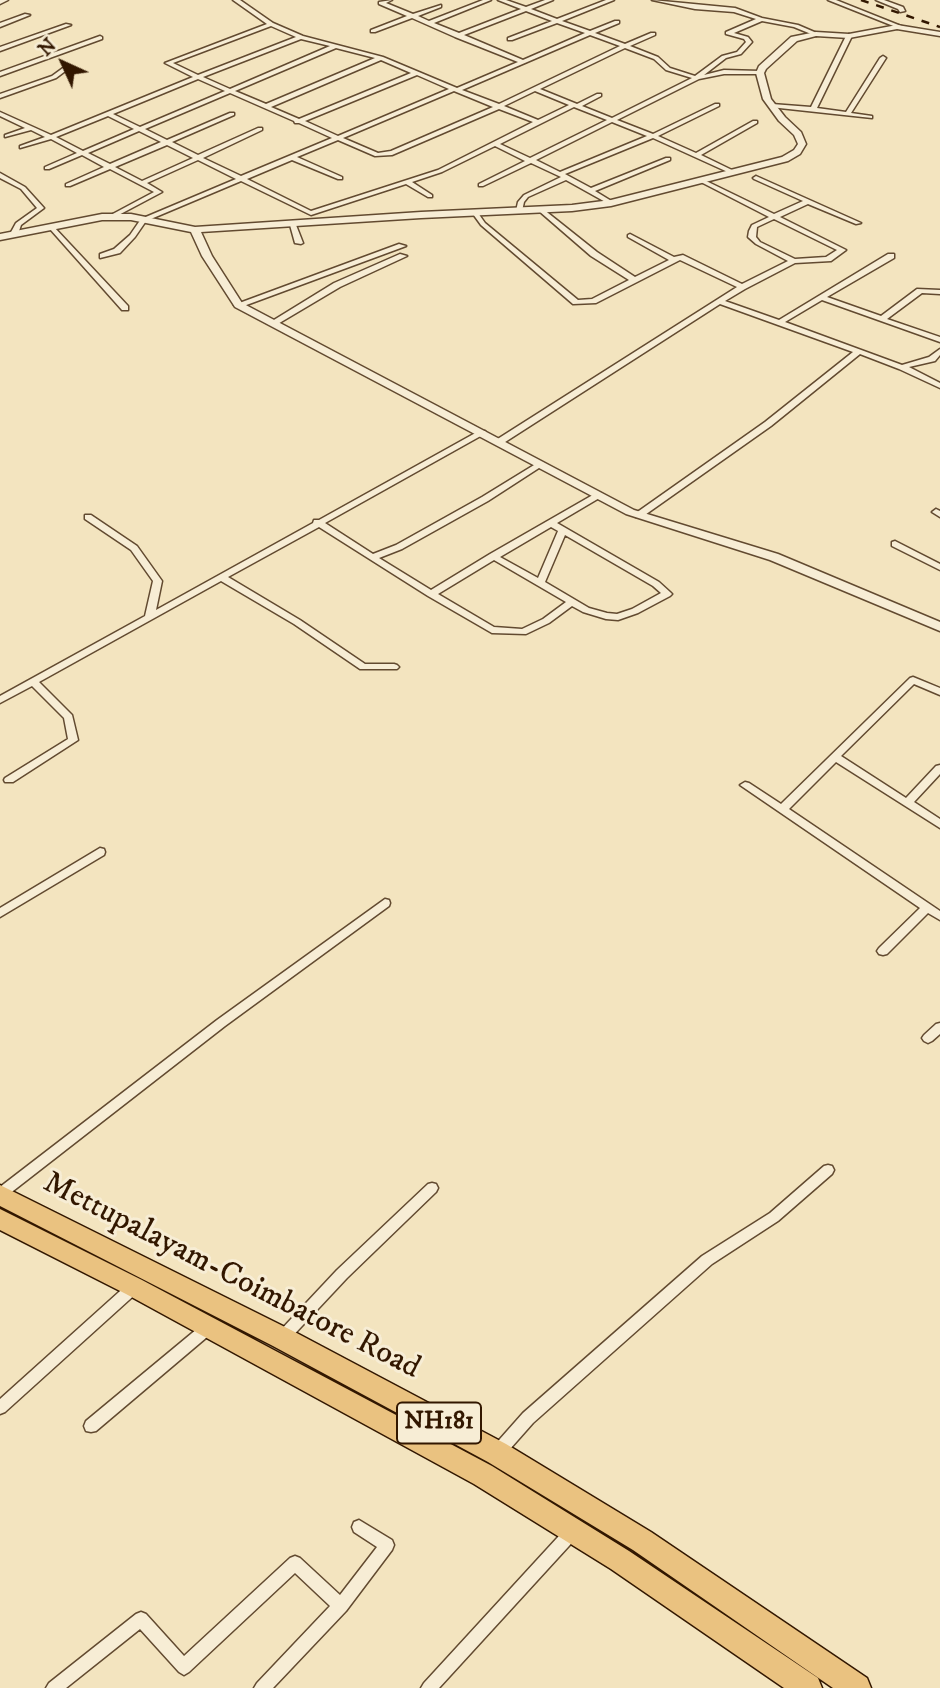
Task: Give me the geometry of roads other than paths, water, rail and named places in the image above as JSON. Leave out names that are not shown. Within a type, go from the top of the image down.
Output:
[{"type":"highway","name":"Mettupalayam-Coimbatore Road","points":[[0,1194],[282,1338],[490,1464],[642,1541],[857,1688]]},
{"type":"highway","name":"NH181","points":[[0,1219],[208,1328],[490,1464],[574,1530],[808,1688]]},
{"type":"street","points":[[0,2],[5,0]]},
{"type":"street","points":[[236,0],[271,24],[301,37],[381,58],[538,122]]},
{"type":"street","points":[[390,0],[381,3],[523,62]]},
{"type":"street","points":[[428,23],[488,0]]},
{"type":"street","points":[[501,0],[656,58],[668,69],[697,78],[724,72],[760,73]]},
{"type":"street","points":[[457,36],[550,0]]},
{"type":"street","points":[[510,39],[611,0]]},
{"type":"street","points":[[655,0],[695,7],[723,8],[796,26],[816,34]]},
{"type":"street","points":[[710,0],[723,8]]},
{"type":"street","points":[[831,0],[900,27],[940,34]]},
{"type":"street","points":[[879,0],[903,10],[894,21],[900,27]]},
{"type":"street","points":[[893,5],[901,0]]},
{"type":"street","points":[[373,31],[439,6]]},
{"type":"street","points":[[710,19],[723,8]]},
{"type":"street","points":[[0,25],[27,15]]},
{"type":"street","points":[[481,185],[697,78],[724,57],[735,55],[747,46],[749,40],[729,32],[761,19]]},
{"type":"street","points":[[103,256],[117,251],[133,236],[143,220],[617,22]]},
{"type":"street","points":[[271,24],[168,63],[377,155],[392,153],[498,107],[653,34]]},
{"type":"street","points":[[0,49],[68,25]]},
{"type":"street","points":[[0,237],[111,217],[195,230],[541,210],[611,203],[785,159],[797,152],[802,144],[798,134],[767,99],[760,73],[762,68],[794,39],[816,34],[849,36],[900,27]]},
{"type":"street","points":[[813,108],[849,36]]},
{"type":"street","points":[[22,147],[301,37]]},
{"type":"street","points":[[0,74],[100,38]]},
{"type":"street","points":[[47,168],[334,47]]},
{"type":"street","points":[[265,107],[381,58]]},
{"type":"street","points":[[848,113],[883,58]]},
{"type":"street","points":[[0,96],[54,77],[65,69]]},
{"type":"street","points":[[297,122],[417,73]]},
{"type":"street","points":[[535,89],[653,136],[732,172]]},
{"type":"street","points":[[109,114],[311,213],[409,183],[599,95]]},
{"type":"street","points":[[519,211],[526,196],[563,176],[718,105]]},
{"type":"street","points":[[772,106],[813,108],[870,117]]},
{"type":"street","points":[[0,114],[159,192],[111,217]]},
{"type":"street","points":[[68,186],[232,114]]},
{"type":"street","points":[[697,155],[755,122]]},
{"type":"street","points":[[7,136],[31,128]]},
{"type":"street","points":[[143,183],[260,129]]},
{"type":"street","points":[[495,144],[563,176],[611,203]]},
{"type":"street","points":[[293,158],[340,178]]},
{"type":"street","points":[[590,191],[668,159]]},
{"type":"street","points":[[0,175],[23,188],[41,208],[18,224],[14,234]]},
{"type":"street","points":[[756,178],[858,223]]},
{"type":"street","points":[[0,184],[10,180]]},
{"type":"street","points":[[499,442],[742,288],[794,261],[828,260],[842,250],[699,180]]},
{"type":"street","points":[[409,183],[430,196]]},
{"type":"street","points":[[794,261],[758,243],[752,237],[754,226],[806,202]]},
{"type":"street","points":[[541,210],[594,254],[634,280]]},
{"type":"street","points":[[476,214],[483,224],[576,302],[593,301],[680,257],[742,288]]},
{"type":"street","points":[[293,225],[299,243]]},
{"type":"street","points":[[52,228],[125,308]]},
{"type":"street","points":[[195,230],[207,256],[238,305],[639,515],[774,557],[940,627]]},
{"type":"street","points":[[630,236],[674,260]]},
{"type":"street","points":[[238,305],[402,246]]},
{"type":"street","points":[[273,323],[337,285],[403,256]]},
{"type":"street","points":[[779,323],[891,256]]},
{"type":"street","points":[[882,319],[920,291],[940,292]]},
{"type":"street","points":[[820,297],[940,340]]},
{"type":"street","points":[[721,302],[858,353],[902,366],[940,386]]},
{"type":"street","points":[[902,366],[936,360],[940,351]]},
{"type":"street","points":[[639,515],[768,424],[858,353]]},
{"type":"street","points":[[0,700],[482,433]]},
{"type":"street","points":[[373,557],[399,547],[540,464]]},
{"type":"street","points":[[431,594],[598,495]]},
{"type":"street","points":[[88,517],[134,548],[158,581],[149,619]]},
{"type":"street","points":[[317,522],[492,631],[523,632],[546,621],[572,602]]},
{"type":"street","points":[[493,556],[586,610],[618,617],[667,594],[656,584],[551,523]]},
{"type":"street","points":[[540,583],[563,530]]},
{"type":"street","points":[[895,544],[940,567]]},
{"type":"street","points":[[221,577],[297,622],[363,667],[394,667]]},
{"type":"street","points":[[782,810],[913,680],[940,692]]},
{"type":"street","points":[[9,780],[73,740],[69,717],[33,682]]},
{"type":"street","points":[[835,757],[940,824]]},
{"type":"street","points":[[907,803],[940,768]]},
{"type":"street","points":[[745,785],[940,916]]},
{"type":"street","points":[[0,914],[100,852]]},
{"type":"street","points":[[0,1194],[210,1031],[385,903]]},
{"type":"street","points":[[883,951],[928,907]]},
{"type":"street","points":[[928,1038],[940,1027]]},
{"type":"street","points":[[490,1464],[528,1418],[707,1260],[774,1217],[828,1170]]},
{"type":"street","points":[[282,1338],[342,1274],[432,1188]]},
{"type":"street","points":[[0,1408],[134,1287]]},
{"type":"street","points":[[91,1426],[208,1328]]},
{"type":"street","points":[[262,1688],[341,1606],[387,1545],[359,1527]]},
{"type":"street","points":[[429,1688],[574,1530]]},
{"type":"street","points":[[54,1688],[141,1619],[184,1667],[295,1563],[341,1606]]},
{"type":"railway","points":[[861,0],[940,27]]}]
